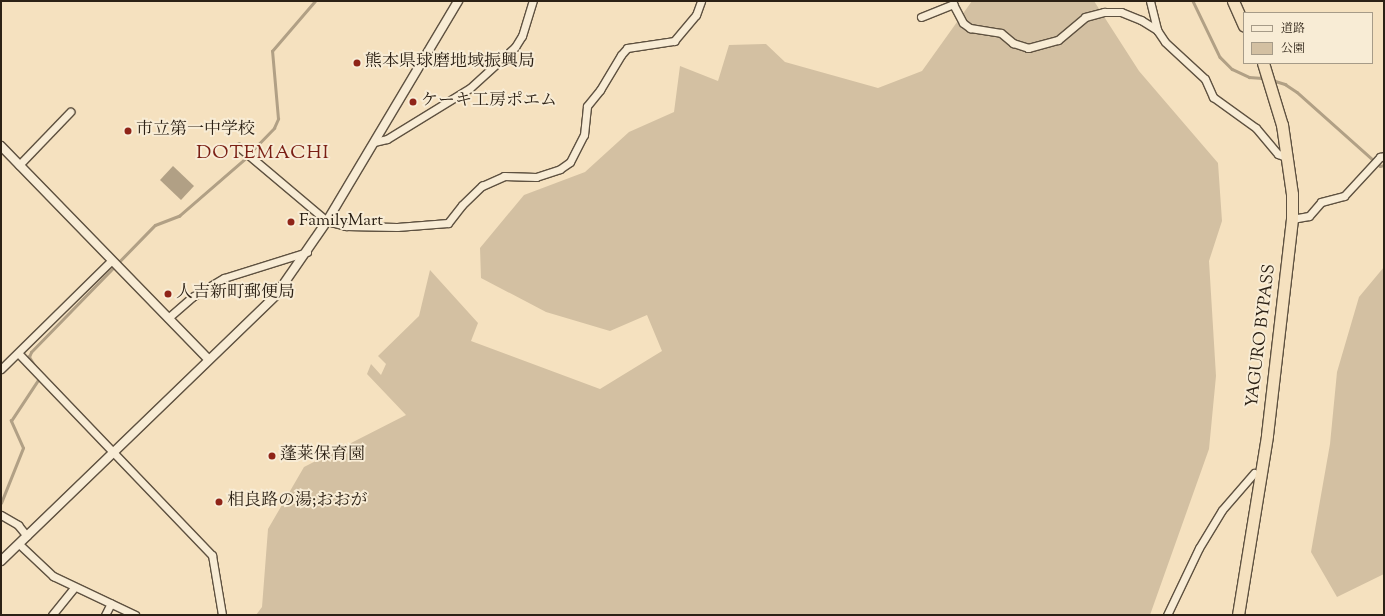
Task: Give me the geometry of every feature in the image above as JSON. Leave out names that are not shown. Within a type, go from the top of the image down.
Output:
[{"type":"highway","points":[[1233,1],[1243,24]]},
{"type":"highway","name":"YAGURO BYPASS","points":[[1238,615],[1268,428],[1292,219],[1288,158],[1280,118],[1263,64]]},
{"type":"street","points":[[1,561],[276,295],[308,252],[327,222],[458,1]]},
{"type":"street","points":[[374,142],[388,139],[470,88],[515,47],[522,36],[533,1]]},
{"type":"street","points":[[239,147],[327,222],[346,226],[397,227],[448,223],[462,205],[482,186],[504,176],[536,177],[560,169],[570,162],[584,135],[587,106],[600,90],[621,55],[627,48],[674,41],[696,15],[701,1]]},
{"type":"street","points":[[945,1],[953,4],[963,23],[970,28],[1001,33],[1013,43],[1028,48],[1058,40],[1085,17],[1104,12],[1121,12],[1157,30]]},
{"type":"street","points":[[1150,1],[1157,30],[1164,42],[1205,79],[1213,97],[1256,128],[1278,154],[1288,158]]},
{"type":"street","points":[[921,17],[953,4]]},
{"type":"street","points":[[19,165],[70,112]]},
{"type":"street","points":[[1,146],[111,261],[209,360]]},
{"type":"street","points":[[1292,219],[1309,216],[1321,202],[1344,196],[1380,157],[1384,156]]},
{"type":"street","points":[[168,318],[192,297],[224,278],[308,252]]},
{"type":"street","points":[[1,369],[19,354],[111,261]]},
{"type":"street","points":[[19,354],[114,451],[212,555],[222,615]]},
{"type":"street","points":[[1167,615],[1199,548],[1222,510],[1254,473]]},
{"type":"street","points":[[2,516],[18,525],[27,536]]},
{"type":"street","points":[[19,544],[53,576],[74,588],[111,603],[135,615]]},
{"type":"street","points":[[52,615],[74,588]]},
{"type":"street","points":[[105,615],[111,603]]},
{"type":"green space","points":[[972,1],[1094,1],[1139,71],[1218,163],[1222,221],[1209,261],[1216,376],[1209,449],[1150,615],[256,615],[262,607],[268,529],[304,467],[406,415],[367,374],[371,364],[381,375],[386,364],[378,356],[419,316],[430,270],[478,323],[471,341],[600,389],[662,351],[647,315],[610,331],[546,312],[481,278],[480,248],[524,195],[585,172],[629,132],[674,112],[680,66],[718,81],[729,45],[766,44],[785,62],[878,88],[922,71]]},
{"type":"green space","points":[[1384,267],[1384,574],[1337,597],[1311,552],[1330,444],[1337,372],[1359,297]]},
{"type":"shaded area","points":[[173,166],[194,186],[181,200],[160,180]]},
{"type":"waterway","points":[[249,154],[274,128],[278,119],[272,51],[315,1]]},
{"type":"waterway","points":[[1193,1],[1220,57],[1232,69],[1249,77],[1265,78]]},
{"type":"waterway","points":[[1272,80],[1285,84],[1297,92],[1380,166],[1384,165]]},
{"type":"waterway","points":[[35,367],[29,357],[31,352],[155,225],[179,216],[247,157]]},
{"type":"waterway","points":[[1,503],[23,448],[11,421],[38,380]]},
{"type":"place","name":"熊本県球磨地域振興局","points":[[357,63]]},
{"type":"place","name":"ケーキ工房ポエム","points":[[413,102]]},
{"type":"place","name":"市立第一中学校","points":[[128,131]]},
{"type":"place","name":"FamilyMart","points":[[291,222]]},
{"type":"place","name":"人吉新町郵便局","points":[[168,294]]},
{"type":"place","name":"蓬莱保育園","points":[[272,456]]},
{"type":"place","name":"相良路の湯;おおが","points":[[219,502]]},
{"type":"district","name":"DOTEMACHI","points":[[263,154]]}]
